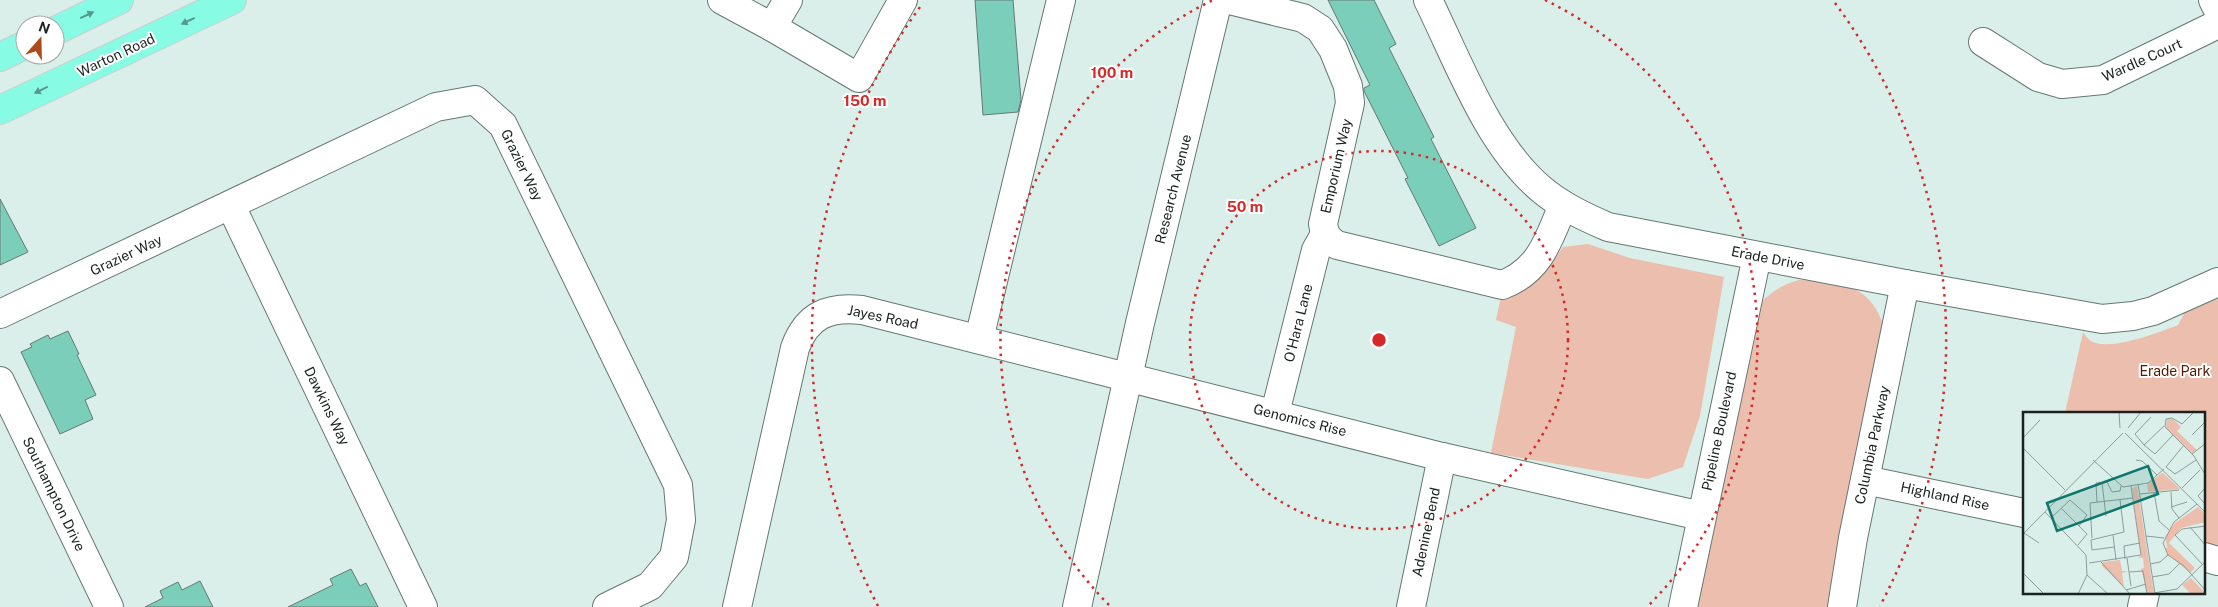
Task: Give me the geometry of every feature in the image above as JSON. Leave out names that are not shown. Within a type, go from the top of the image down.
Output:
[{"type":"main road","points":[[65,26],[119,0]]},
{"type":"main road","name":"Warton Road","points":[[0,110],[232,0]]},
{"type":"main road","points":[[0,57],[15,50]]},
{"type":"street","points":[[722,0],[859,78],[903,0]]},
{"type":"street","points":[[772,27],[788,0]]},
{"type":"street","points":[[979,339],[1061,0]]},
{"type":"street","name":"Research Avenue","points":[[1128,377],[1218,0]]},
{"type":"street","name":"Emporium Way","points":[[1229,0],[1303,18],[1320,29],[1333,49],[1345,78],[1350,103],[1323,224],[1325,234],[1329,240],[1337,245],[1502,285],[1523,275],[1539,258],[1564,204]]},
{"type":"street","name":"Erade Drive","points":[[1428,0],[1493,134],[1525,173],[1542,190],[1585,217],[1628,232],[2084,318],[2102,319],[2133,316],[2152,311],[2218,282]]},
{"type":"street","points":[[2213,0],[2218,10]]},
{"type":"street","name":"Wardle Court","points":[[1983,42],[2038,77],[2062,84],[2103,80],[2218,24]]},
{"type":"street","name":"Grazier Way","points":[[0,314],[231,206],[436,106],[475,100],[503,125],[678,485],[681,520],[674,557],[650,586],[607,607]]},
{"type":"street","name":"Dawkins Way","points":[[231,206],[423,607]]},
{"type":"street","name":"O'Hara Lane","points":[[1275,414],[1316,250],[1325,234]]},
{"type":"street","name":"Pipeline Boulevard","points":[[1683,607],[1757,256]]},
{"type":"street","name":"Columbia Parkway","points":[[1842,607],[1853,538],[1905,284]]},
{"type":"street","name":"Jayes Road","points":[[737,607],[795,348],[799,337],[816,317],[831,310],[844,308],[862,310],[1128,377]]},
{"type":"street","points":[[1077,607],[1128,377]]},
{"type":"street","name":"Genomics Rise","points":[[1128,377],[1442,457],[1702,516]]},
{"type":"street","name":"Southampton Drive","points":[[0,381],[109,607]]},
{"type":"street","name":"Adenine Bend","points":[[1411,607],[1442,457]]},
{"type":"street","name":"Highland Rise","points":[[1865,480],[2023,513]]},
{"type":"street","points":[[2142,607],[2145,594]]},
{"type":"green space","points":[[1588,244],[1630,258],[1724,277],[1700,416],[1683,467],[1648,479],[1491,453],[1516,327],[1496,320],[1501,296],[1542,277],[1563,247]]},
{"type":"green space","points":[[1799,280],[1827,282],[1850,287],[1869,300],[1877,310],[1883,324],[1831,607],[1695,607],[1761,302],[1779,288]]},
{"type":"green space","name":"Erade Park","points":[[2218,299],[2218,548],[2206,545],[2206,412],[2065,412],[2083,332],[2091,341],[2099,344],[2122,343],[2178,325],[2185,312]]},
{"type":"building","points":[[975,0],[1013,0],[1021,100],[1018,112],[983,115]]},
{"type":"building","points":[[1328,0],[1374,0],[1396,44],[1389,48],[1434,137],[1431,139],[1476,228],[1439,246],[1405,179],[1408,178],[1364,91],[1364,88],[1370,85]]},
{"type":"building","points":[[0,199],[28,252],[0,265]]},
{"type":"building","points":[[68,331],[96,395],[85,400],[93,419],[60,434],[21,352],[32,347],[30,344],[48,335],[50,339]]},
{"type":"building","points":[[351,569],[360,586],[366,583],[378,607],[288,607],[333,585],[330,579]]},
{"type":"building","points":[[200,581],[213,607],[145,607],[163,598],[160,591],[178,582],[182,590]]}]
